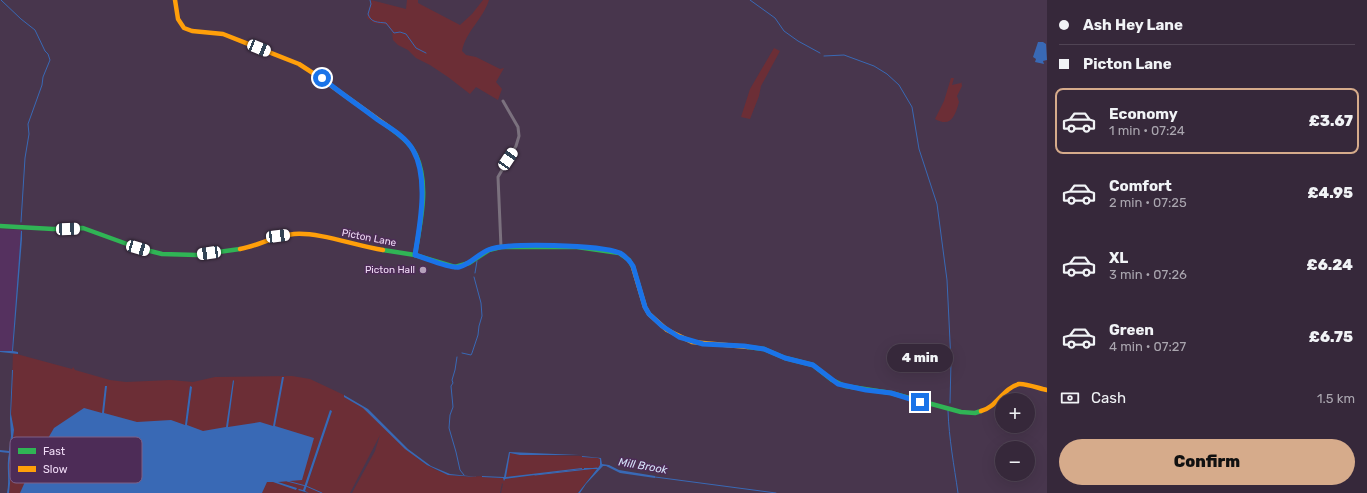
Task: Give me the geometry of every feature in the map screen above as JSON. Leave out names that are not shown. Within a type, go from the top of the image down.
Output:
[{"type":"street","points":[[175,0],[178,21],[183,27],[190,30],[218,33],[298,64],[322,78],[399,135],[412,148],[420,170],[422,197],[421,219],[415,255]]},
{"type":"street","points":[[501,247],[498,177],[516,146],[518,136],[518,127],[503,100]]},
{"type":"street","name":"Picton Lane","points":[[0,226],[53,229],[83,228],[138,248],[162,254],[197,255],[245,248],[278,236],[296,234],[320,237],[374,249],[415,255],[455,267],[460,267],[469,263],[489,250],[501,247],[570,246],[619,253],[629,260],[633,266],[645,307],[655,321],[679,337],[703,344],[744,346],[764,349],[785,358],[813,365],[832,380],[844,386],[891,393],[961,412],[975,413],[986,410],[1015,386],[1025,385],[1047,390]]},
{"type":"shaded area","points":[[371,0],[406,9],[407,0],[418,0],[418,3],[460,25],[472,14],[483,0],[489,0],[483,13],[467,37],[462,51],[466,55],[476,57],[500,69],[504,68],[496,82],[502,89],[498,100],[476,87],[470,94],[448,77],[416,58],[408,50],[398,45],[393,40],[392,32],[387,25],[374,23],[367,18]]},
{"type":"shaded area","points":[[774,48],[780,51],[761,86],[759,96],[750,119],[741,117],[750,89]]},
{"type":"shaded area","points":[[951,78],[954,78],[952,85],[961,83],[961,81],[962,86],[957,96],[959,102],[956,112],[952,119],[945,122],[935,119],[944,101]]},
{"type":"shaded area","points":[[0,229],[22,230],[12,351],[0,351]]},
{"type":"shaded area","points":[[13,353],[72,369],[73,367],[75,370],[110,380],[126,382],[171,380],[193,382],[215,377],[292,376],[310,379],[344,395],[344,397],[363,407],[378,419],[415,456],[428,466],[443,473],[461,476],[503,478],[504,481],[505,479],[582,469],[506,477],[509,453],[520,455],[582,456],[598,458],[600,459],[600,465],[578,493],[501,493],[502,483],[500,493],[352,493],[375,451],[380,435],[350,493],[305,492],[332,411],[330,410],[303,490],[298,490],[305,493],[262,493],[265,479],[296,490],[297,488],[265,477],[283,377],[266,464],[226,439],[234,381],[225,439],[183,455],[192,387],[190,386],[181,454],[161,493],[94,493],[95,483],[142,483],[142,437],[101,437],[107,386],[100,437],[13,437],[14,430],[11,414]]},
{"type":"shaded area","points":[[10,458],[10,483],[9,465]]},
{"type":"shaded area","points":[[10,483],[94,483],[93,493],[9,493]]},
{"type":"water","points":[[1038,42],[1043,42],[1046,44],[1047,60],[1043,61],[1044,64],[1035,62],[1036,59],[1033,57]]},
{"type":"water","points":[[21,231],[22,239],[13,351],[18,352],[18,354],[0,351],[12,351]]},
{"type":"water","points":[[13,370],[11,414],[14,430],[13,437],[11,437],[10,418]]},
{"type":"water","points":[[282,377],[284,377],[275,426],[314,438],[302,480],[278,482],[297,488],[296,490],[273,482],[267,482],[262,493],[20,493],[24,483],[142,483],[142,437],[49,437],[54,428],[84,408],[102,413],[105,386],[107,386],[104,413],[137,422],[171,420],[185,425],[190,386],[192,387],[187,425],[203,431],[226,427],[233,380],[228,427],[260,422],[273,426]]},
{"type":"water","points":[[344,395],[368,409],[408,449],[431,466],[450,474],[478,477],[448,475],[427,465],[405,449],[363,408],[344,397]]},
{"type":"water","points":[[330,410],[332,411],[305,491],[309,493],[298,490],[303,490]]},
{"type":"water","points":[[10,444],[10,483],[9,493],[7,493],[9,453],[0,452],[0,450],[9,451]]},
{"type":"water","points":[[509,452],[579,455],[520,455],[510,453],[506,477],[582,469],[505,479],[504,481],[503,478],[482,477],[504,477]]},
{"type":"water","points":[[582,456],[601,458],[602,464],[609,465],[619,470],[655,476],[655,478],[620,473],[603,466],[586,484],[580,493],[578,493],[597,469],[584,468],[598,468],[600,465],[600,459],[598,458]]},
{"type":"waterway","points":[[1,0],[35,30],[50,60],[28,124],[29,134],[25,158],[21,222]]},
{"type":"waterway","points":[[370,0],[371,4],[368,14],[371,19],[375,22],[386,23],[394,33],[400,32],[406,34],[416,48],[426,53]]},
{"type":"waterway","points":[[750,0],[775,18],[784,31],[798,41],[820,53]]},
{"type":"waterway","points":[[824,56],[844,55],[874,66],[887,74],[899,85],[912,107],[919,149],[937,204],[947,280],[951,362],[950,403]]},
{"type":"waterway","points":[[475,273],[477,261]]},
{"type":"waterway","points":[[462,353],[471,355],[478,335],[482,316],[481,303],[474,277]]},
{"type":"waterway","points":[[457,357],[452,380],[453,383],[451,386],[453,407],[450,415],[449,428],[460,470],[464,475]]},
{"type":"waterway","points":[[948,411],[958,493]]},
{"type":"waterway","name":"Mill Brook","points":[[535,475],[597,468]]},
{"type":"waterway","name":"Mill Brook","points":[[655,477],[776,493]]},
{"type":"waterway","points":[[287,481],[306,486],[322,493]]},
{"type":"traffic: fast","points":[[386,125],[403,138],[410,146],[416,155],[420,167],[423,205],[415,255]]},
{"type":"traffic: fast","points":[[0,226],[53,229],[83,228],[138,248],[162,254],[197,255],[240,249]]},
{"type":"traffic: fast","points":[[383,250],[415,255],[455,267],[469,263],[489,250],[501,247],[577,247],[619,253],[629,260],[633,267]]},
{"type":"traffic: fast","points":[[748,347],[764,349],[785,358],[813,365],[832,380],[845,386],[891,393],[961,412],[975,413],[981,411]]},
{"type":"traffic: slow","points":[[175,0],[178,19],[184,28],[192,31],[223,34],[299,64],[386,125]]},
{"type":"traffic: slow","points":[[240,249],[286,235],[304,234],[326,237],[383,250]]},
{"type":"traffic: slow","points":[[633,267],[645,307],[649,314],[667,330],[692,342],[748,347]]},
{"type":"traffic: slow","points":[[981,411],[991,406],[1008,389],[1019,384],[1047,390]]},
{"type":"place","name":"Picton Hall","points":[[423,270]]},
{"type":"route","points":[[322,78],[399,135],[412,148],[417,157],[420,170],[422,197],[421,219],[415,255],[455,267],[460,267],[489,250],[501,247],[570,246],[619,253],[629,260],[633,266],[645,307],[649,314],[655,321],[679,337],[703,344],[736,345],[764,349],[785,358],[813,365],[838,384],[866,390],[891,393],[920,402]]}]
